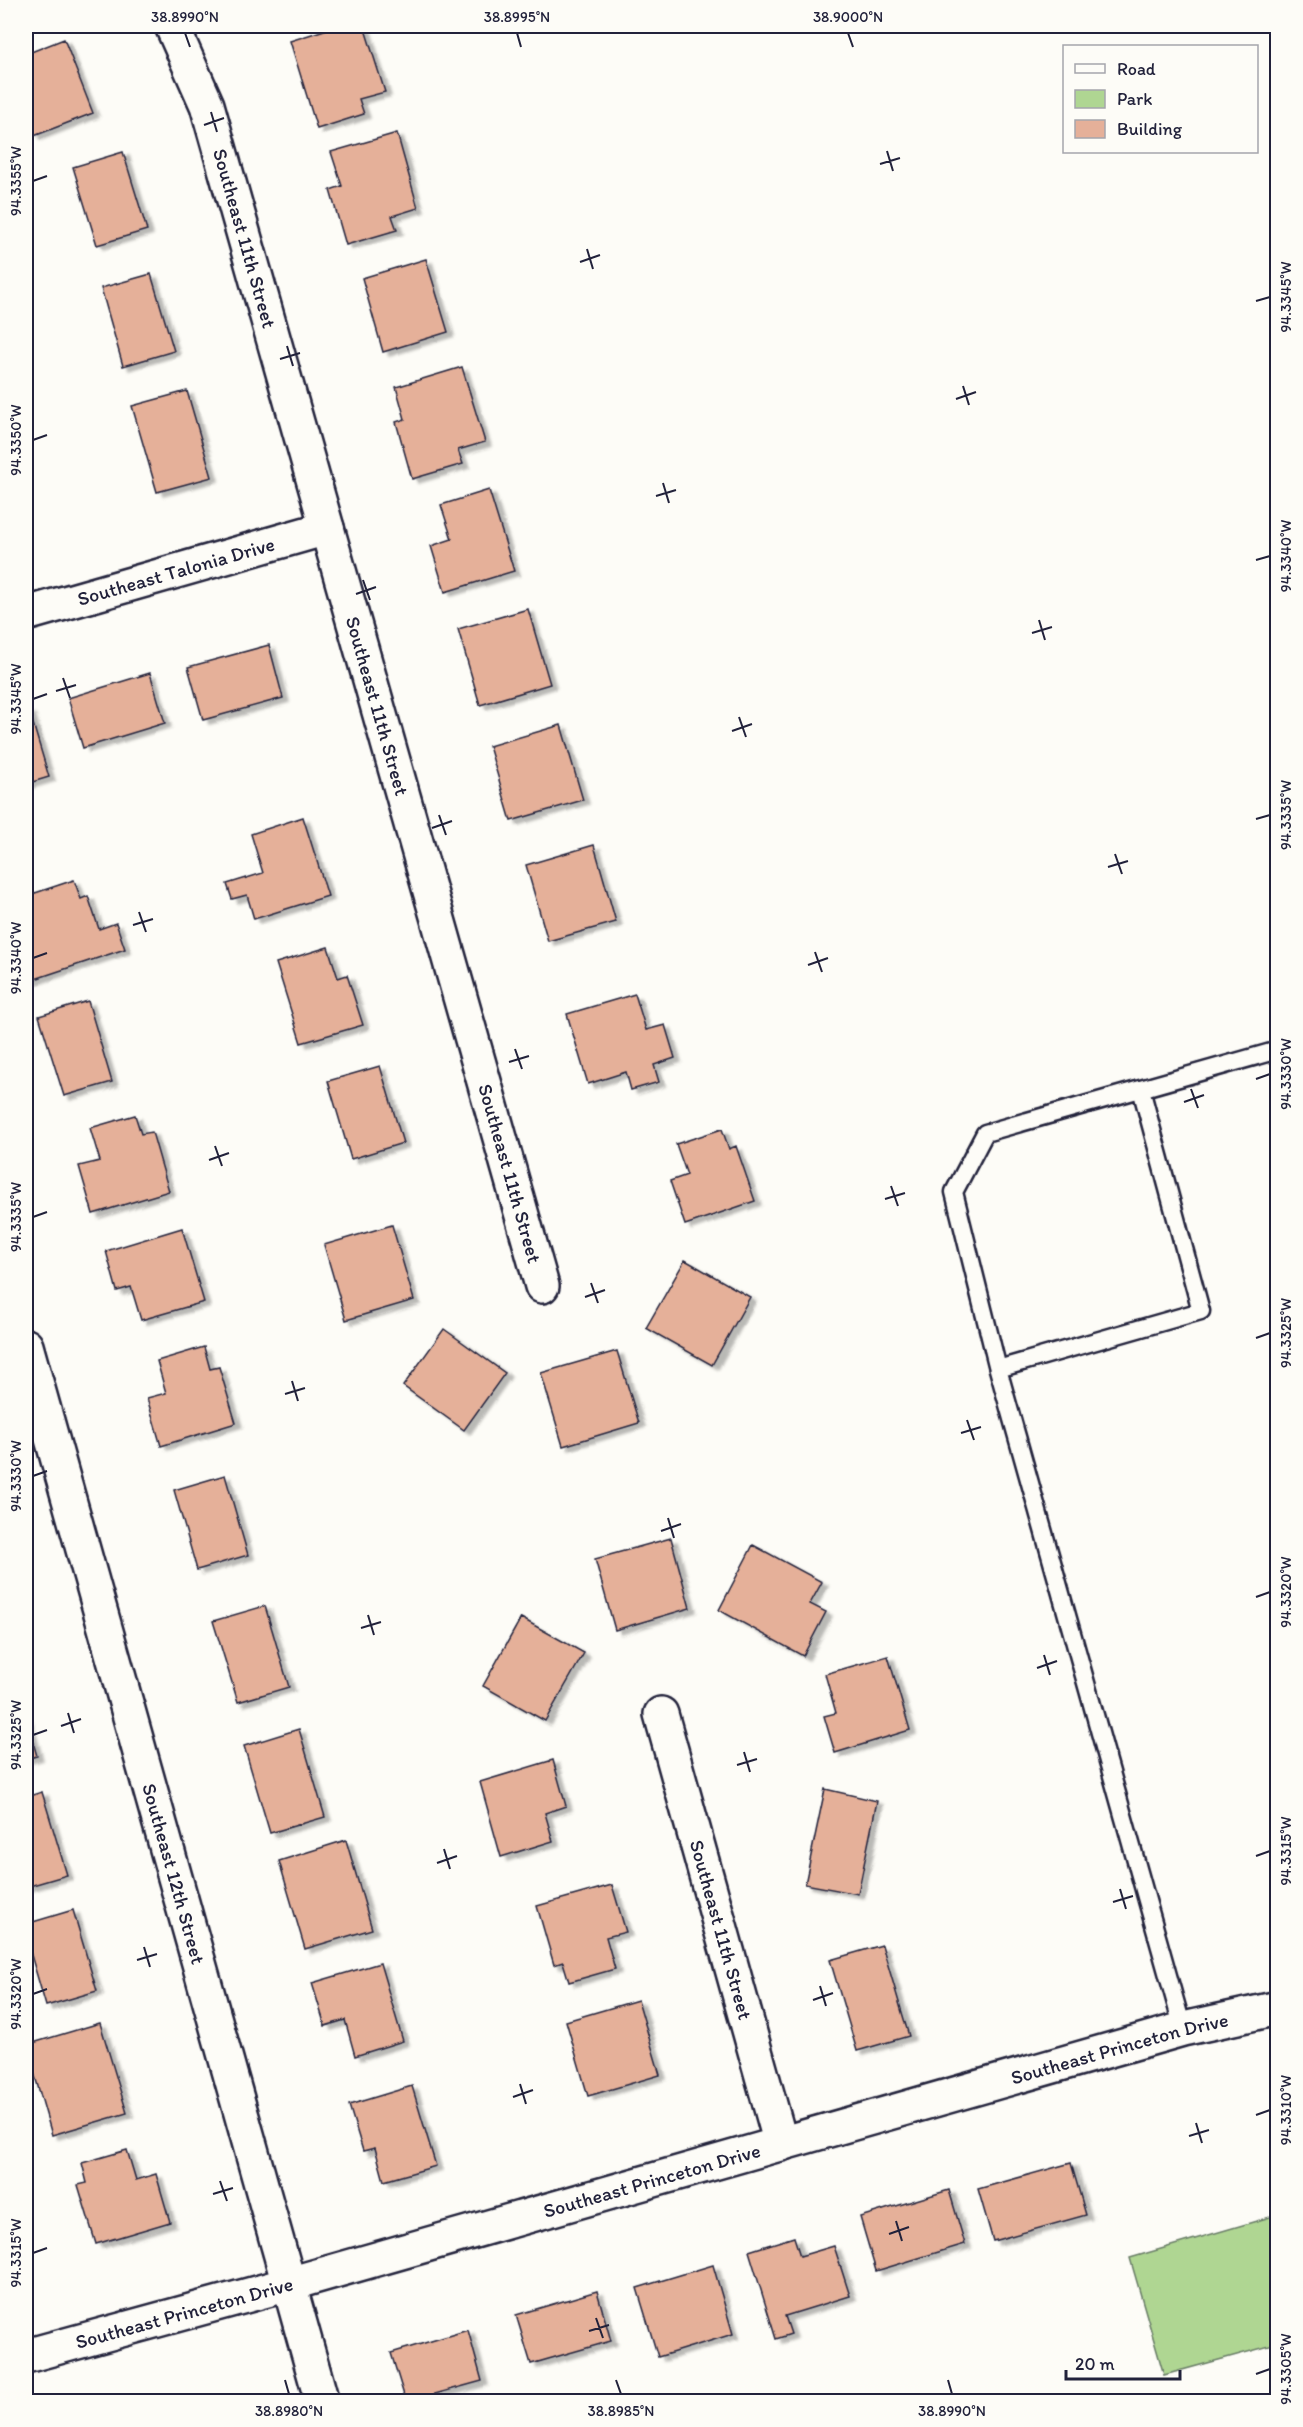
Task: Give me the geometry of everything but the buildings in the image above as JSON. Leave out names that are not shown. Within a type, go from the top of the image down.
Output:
[{"type":"street","name":"Southeast 11th Street","points":[[172,26],[207,105],[542,1286]]},
{"type":"street","name":"Southeast Talonia Drive","points":[[26,614],[327,528]]},
{"type":"street","name":"Southeast 12th Street","points":[[26,1346],[31,1387],[322,2402]]},
{"type":"street","name":"Southeast 11th Street","points":[[661,1714],[781,2144]]},
{"type":"street","name":"Southeast Princeton Drive","points":[[26,2356],[289,2284],[1183,2029],[1278,2008]]},
{"type":"lane","points":[[1183,2029],[998,1369],[954,1192],[985,1133],[1278,1050]]},
{"type":"lane","points":[[998,1369],[1201,1311],[1141,1089]]},
{"type":"green space","points":[[1277,2215],[1277,2344],[1164,2375],[1130,2258]]}]
